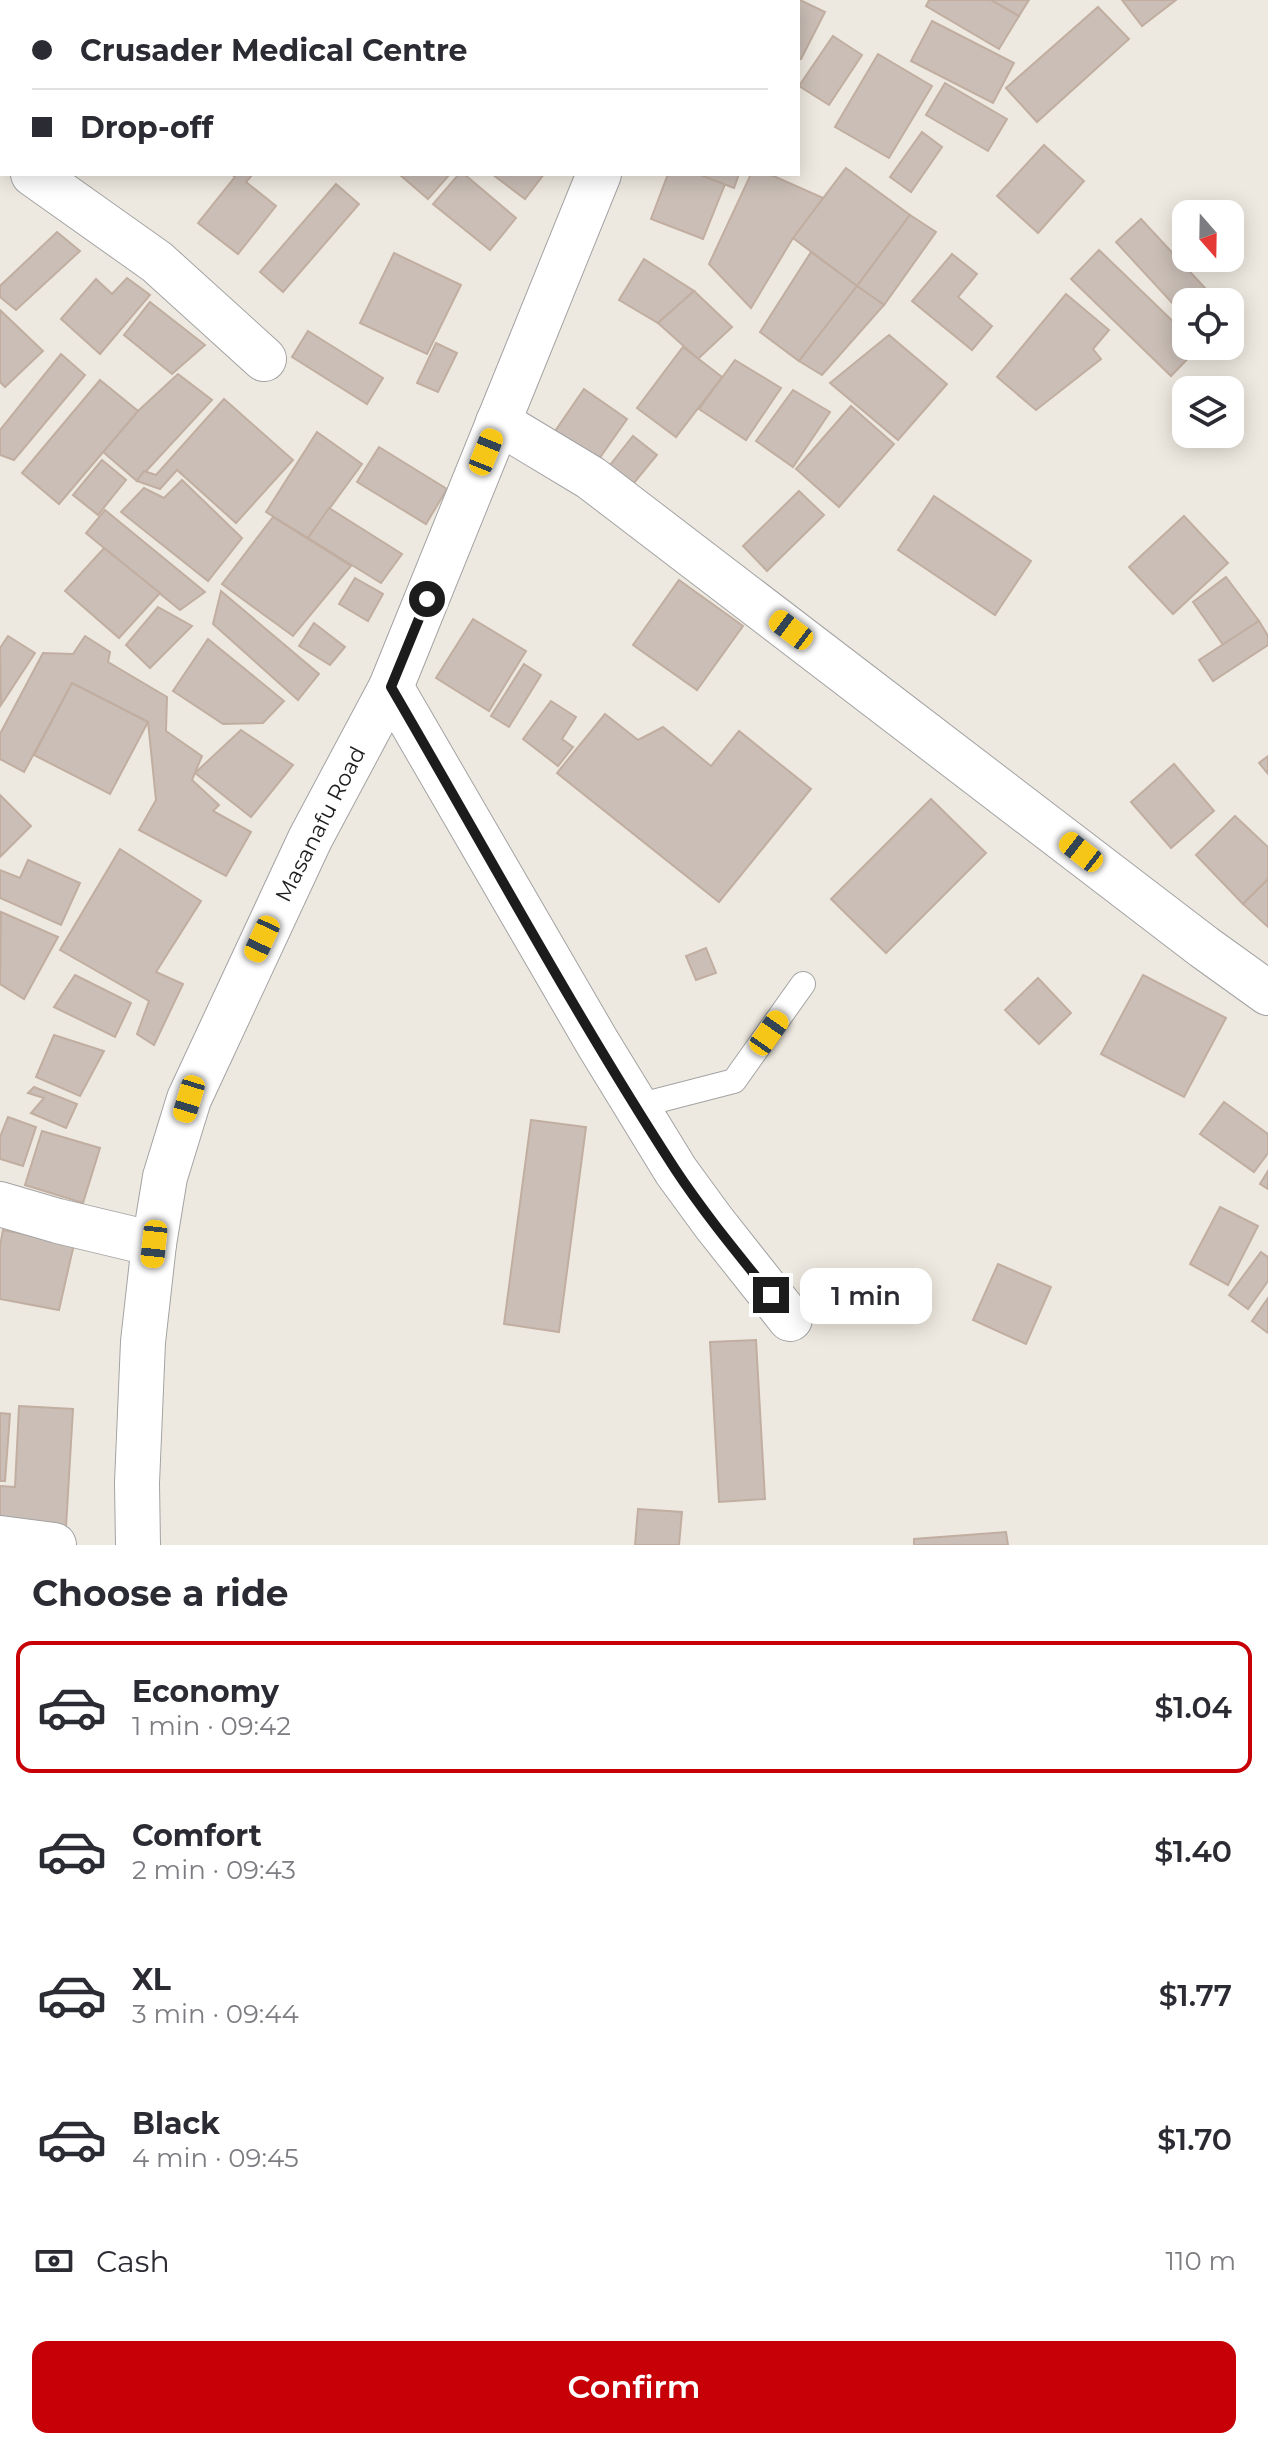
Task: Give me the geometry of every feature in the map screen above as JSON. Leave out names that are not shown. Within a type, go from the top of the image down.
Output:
[{"type":"street","points":[[36,176],[157,262],[264,359]]},
{"type":"street","name":"Masanafu Road","points":[[138,1545],[137,1483],[143,1342],[154,1244],[165,1177],[189,1099],[310,839],[391,687],[598,176]]},
{"type":"street","points":[[498,422],[591,478],[1268,993]]},
{"type":"street","points":[[391,687],[683,1181],[790,1319]]},
{"type":"street","points":[[0,1204],[154,1244]]},
{"type":"street","points":[[0,1538],[54,1545]]},
{"type":"lane","points":[[637,1106],[734,1081],[803,984]]},
{"type":"building","points":[[800,0],[825,12],[800,59]]},
{"type":"building","points":[[929,0],[991,0],[1019,16],[999,49],[926,6]]},
{"type":"building","points":[[991,0],[1029,0],[1019,16]]},
{"type":"building","points":[[1122,0],[1176,0],[1142,26]]},
{"type":"building","points":[[1098,7],[1129,39],[1037,122],[1006,88]]},
{"type":"building","points":[[932,21],[1014,63],[993,103],[911,61]]},
{"type":"building","points":[[833,36],[862,55],[829,105],[800,85]]},
{"type":"building","points":[[878,54],[932,86],[889,158],[835,127]]},
{"type":"building","points":[[945,83],[1007,119],[988,151],[926,115]]},
{"type":"building","points":[[922,132],[942,147],[911,192],[890,177]]},
{"type":"building","points":[[1044,145],[1084,181],[1038,233],[997,196]]},
{"type":"building","points":[[846,168],[910,215],[857,286],[793,238]]},
{"type":"building","points":[[251,176],[246,182],[276,206],[238,254],[198,223],[235,177]]},
{"type":"building","points":[[401,176],[448,176],[428,199]]},
{"type":"building","points":[[457,176],[466,176],[516,218],[490,250],[433,204]]},
{"type":"building","points":[[495,176],[542,176],[525,199]]},
{"type":"building","points":[[667,176],[703,176],[725,184],[703,239],[651,219]]},
{"type":"building","points":[[703,176],[738,176],[734,188]]},
{"type":"building","points":[[750,176],[774,176],[823,198],[793,238],[751,308],[709,264]]},
{"type":"building","points":[[336,184],[359,204],[283,292],[260,272]]},
{"type":"building","points":[[910,215],[936,232],[884,305],[857,286]]},
{"type":"building","points":[[1141,219],[1172,252],[1172,272],[1190,272],[1205,288],[1172,288],[1172,303],[1116,242]]},
{"type":"building","points":[[57,232],[80,251],[16,310],[0,297],[0,286]]},
{"type":"building","points":[[1099,250],[1172,320],[1172,360],[1186,360],[1171,376],[1071,279]]},
{"type":"building","points":[[811,252],[857,286],[799,361],[760,332]]},
{"type":"building","points":[[394,253],[461,285],[427,354],[360,323]]},
{"type":"building","points":[[952,254],[977,274],[958,297],[992,326],[972,350],[912,301]]},
{"type":"building","points":[[644,259],[694,291],[658,323],[619,300]]},
{"type":"building","points":[[127,278],[150,295],[100,354],[61,319],[96,279],[112,294]]},
{"type":"building","points":[[857,286],[884,305],[822,375],[799,361]]},
{"type":"building","points":[[694,291],[732,327],[698,359],[658,323]]},
{"type":"building","points":[[1066,294],[1109,330],[1093,349],[1101,359],[1036,410],[997,377]]},
{"type":"building","points":[[150,302],[205,345],[172,374],[124,335]]},
{"type":"building","points":[[0,310],[43,351],[5,387],[0,382]]},
{"type":"building","points":[[308,331],[383,378],[367,404],[292,357]]},
{"type":"building","points":[[889,335],[947,384],[898,440],[830,383]]},
{"type":"building","points":[[436,343],[457,353],[438,392],[417,383]]},
{"type":"building","points":[[683,347],[722,377],[676,437],[637,408]]},
{"type":"building","points":[[61,354],[85,375],[14,460],[0,455],[0,430]]},
{"type":"building","points":[[735,360],[781,388],[746,440],[699,409]]},
{"type":"building","points":[[178,374],[212,400],[137,481],[103,452],[138,411]]},
{"type":"building","points":[[100,380],[138,411],[59,504],[22,473]]},
{"type":"building","points":[[584,389],[627,419],[594,466],[551,437]]},
{"type":"building","points":[[793,390],[830,412],[793,467],[756,441]]},
{"type":"building","points":[[224,399],[293,460],[236,523],[177,470],[160,489],[137,481],[144,471],[156,475]]},
{"type":"building","points":[[851,406],[894,444],[839,507],[796,469]]},
{"type":"building","points":[[317,432],[362,464],[308,538],[266,512]]},
{"type":"building","points":[[633,436],[657,455],[633,484],[610,465]]},
{"type":"building","points":[[379,447],[447,489],[426,524],[357,482]]},
{"type":"building","points":[[102,460],[126,480],[98,515],[73,495]]},
{"type":"building","points":[[182,480],[242,538],[208,581],[121,512],[144,488],[164,498]]},
{"type":"building","points":[[799,491],[824,515],[767,571],[743,546]]},
{"type":"building","points":[[934,496],[1031,561],[995,615],[898,550]]},
{"type":"building","points":[[329,508],[402,554],[381,583],[308,538]]},
{"type":"building","points":[[105,510],[205,592],[180,610],[104,548],[86,533]]},
{"type":"building","points":[[1184,516],[1228,563],[1173,614],[1129,567]]},
{"type":"building","points":[[273,517],[351,566],[293,636],[222,584]]},
{"type":"building","points":[[104,548],[160,593],[119,638],[65,591]]},
{"type":"building","points":[[1226,577],[1259,621],[1224,646],[1193,602]]},
{"type":"building","points":[[355,578],[383,594],[368,621],[339,604]]},
{"type":"building","points":[[679,580],[743,626],[697,690],[633,645]]},
{"type":"building","points":[[221,591],[319,674],[298,700],[213,624]]},
{"type":"building","points":[[158,607],[192,626],[150,668],[126,645]]},
{"type":"building","points":[[473,619],[526,651],[489,711],[436,678]]},
{"type":"building","points":[[1259,621],[1268,636],[1268,645],[1213,681],[1199,660]]},
{"type":"building","points":[[314,623],[345,647],[330,665],[299,646]]},
{"type":"building","points":[[8,636],[35,653],[1,705],[0,648]]},
{"type":"building","points":[[85,636],[110,652],[108,662],[167,697],[166,731],[202,756],[192,780],[219,805],[213,811],[251,832],[226,876],[139,830],[156,800],[148,722],[72,683],[24,772],[0,759],[0,734],[43,653],[73,654]]},
{"type":"building","points":[[208,639],[284,701],[263,723],[223,724],[173,691]]},
{"type":"building","points":[[524,664],[541,675],[509,727],[491,716]]},
{"type":"building","points":[[72,683],[148,722],[110,794],[34,755]]},
{"type":"building","points":[[551,701],[576,717],[562,739],[573,747],[558,766],[523,739]]},
{"type":"building","points":[[605,714],[638,740],[663,727],[711,766],[739,731],[811,789],[719,902],[557,773]]},
{"type":"building","points":[[241,730],[293,765],[251,817],[195,773]]},
{"type":"building","points":[[1268,756],[1268,774],[1259,763]]},
{"type":"building","points":[[1174,764],[1214,811],[1171,848],[1131,802]]},
{"type":"building","points":[[0,795],[31,826],[0,857]]},
{"type":"building","points":[[931,799],[986,853],[886,953],[831,899]]},
{"type":"building","points":[[1235,816],[1268,847],[1268,879],[1243,904],[1196,855]]},
{"type":"building","points":[[120,849],[201,901],[156,972],[183,984],[154,1045],[137,1034],[149,1001],[60,950]]},
{"type":"building","points":[[28,860],[80,883],[61,925],[0,898],[0,870],[20,878]]},
{"type":"building","points":[[1268,879],[1268,927],[1243,904]]},
{"type":"building","points":[[1,912],[58,937],[24,999],[0,984]]},
{"type":"building","points":[[706,948],[716,973],[696,980],[686,956]]},
{"type":"building","points":[[75,975],[131,1003],[115,1037],[54,1007]]},
{"type":"building","points":[[1143,975],[1226,1018],[1184,1097],[1101,1054]]},
{"type":"building","points":[[1038,978],[1071,1013],[1039,1044],[1005,1010]]},
{"type":"building","points":[[54,1035],[104,1051],[80,1096],[36,1077]]},
{"type":"building","points":[[34,1087],[77,1104],[66,1128],[31,1113],[44,1098],[28,1093]]},
{"type":"building","points":[[1224,1102],[1268,1134],[1268,1153],[1254,1172],[1200,1134]]},
{"type":"building","points":[[8,1117],[36,1127],[23,1166],[0,1159],[0,1137]]},
{"type":"building","points":[[531,1120],[586,1127],[559,1332],[504,1324]]},
{"type":"building","points":[[42,1131],[100,1148],[83,1203],[25,1185]]},
{"type":"building","points":[[1268,1171],[1268,1189],[1260,1184]]},
{"type":"building","points":[[1220,1207],[1258,1226],[1228,1285],[1190,1264]]},
{"type":"building","points":[[3,1230],[74,1244],[59,1310],[0,1299]]},
{"type":"building","points":[[1261,1252],[1268,1257],[1268,1281],[1248,1309],[1229,1295]]},
{"type":"building","points":[[998,1264],[1051,1287],[1026,1344],[973,1320]]},
{"type":"building","points":[[1268,1298],[1268,1333],[1252,1321]]},
{"type":"building","points":[[756,1340],[765,1499],[719,1502],[710,1342]]},
{"type":"building","points":[[19,1406],[73,1409],[66,1527],[0,1523],[0,1486],[15,1487]]},
{"type":"building","points":[[0,1413],[10,1414],[5,1481],[0,1481]]},
{"type":"building","points":[[638,1509],[682,1512],[679,1545],[635,1545]]},
{"type":"building","points":[[1006,1532],[1008,1545],[914,1545],[914,1539]]},
{"type":"route","points":[[427,599],[391,687],[597,1042],[676,1171],[771,1295]]}]
